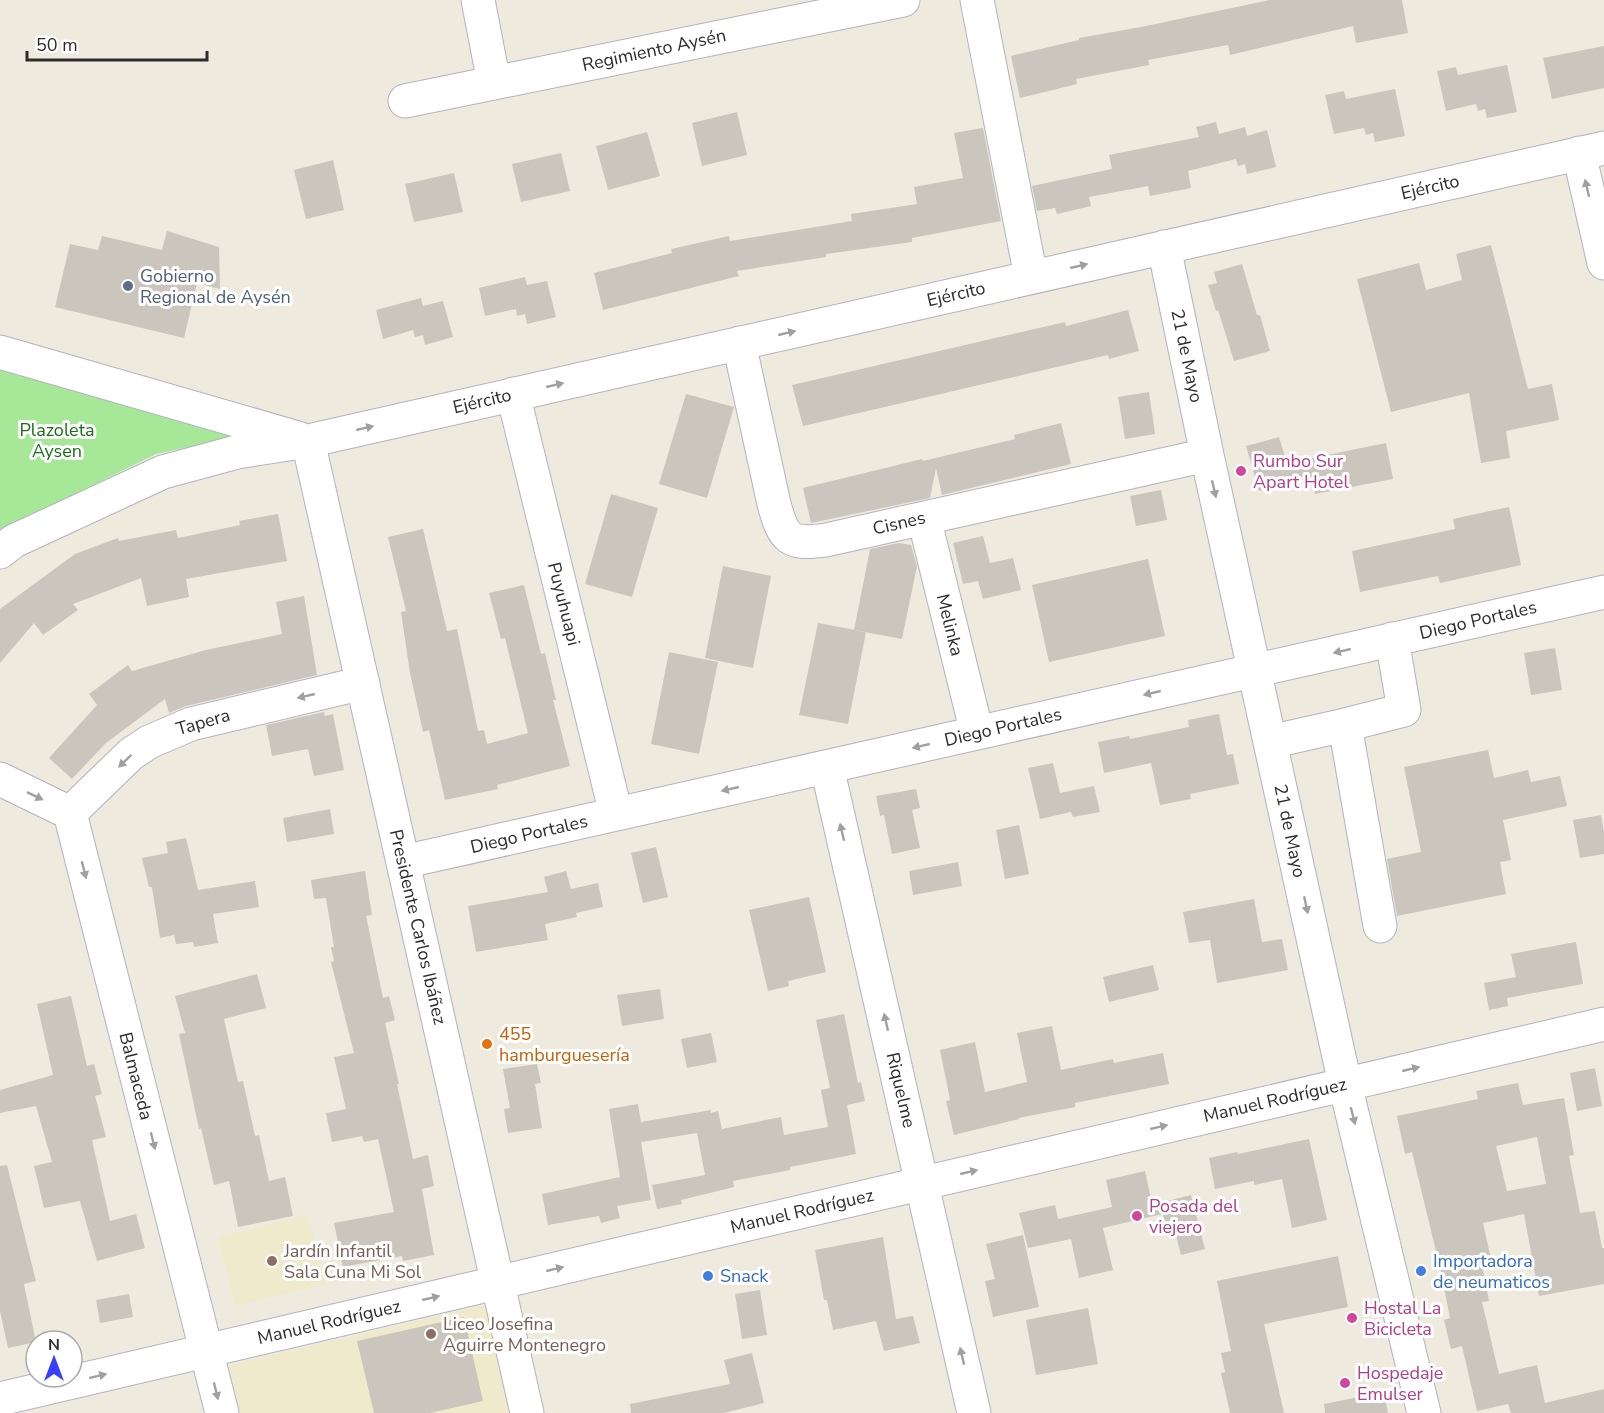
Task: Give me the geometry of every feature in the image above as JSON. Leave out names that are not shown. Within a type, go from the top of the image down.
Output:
[{"type":"street","points":[[478,0],[494,82]]},
{"type":"street","name":"Regimiento Aysén","points":[[405,101],[903,0]]},
{"type":"street","points":[[977,0],[1031,277]]},
{"type":"street","points":[[1591,150],[1604,263]]},
{"type":"street","name":"Ejército","points":[[0,552],[14,542],[163,472],[237,452],[308,441],[1591,150]]},
{"type":"street","name":"21 de Mayo","points":[[1164,247],[1207,455],[1345,1084],[1424,1413]]},
{"type":"street","name":"Cisnes","points":[[739,343],[780,524],[787,537],[807,542],[826,540],[1207,455]]},
{"type":"street","name":"Ejército","points":[[0,352],[308,441]]},
{"type":"street","name":"Puyuhuapi","points":[[513,394],[616,814]]},
{"type":"street","name":"Presidente Carlos Ibáñez","points":[[308,441],[527,1413]]},
{"type":"street","name":"Melinka","points":[[924,518],[977,733]]},
{"type":"street","name":"Diego Portales","points":[[403,862],[1604,592]]},
{"type":"street","points":[[1270,742],[1404,710],[1392,639]]},
{"type":"street","name":"Tapera","points":[[70,813],[131,754],[168,732],[191,724],[363,683]]},
{"type":"street","points":[[1345,725],[1380,926]]},
{"type":"street","name":"Riquelme","points":[[827,767],[974,1413]]},
{"type":"street","points":[[0,779],[70,813]]},
{"type":"street","name":"Balmaceda","points":[[70,813],[222,1413]]},
{"type":"street","name":"Manuel Rodríguez","points":[[0,1399],[1604,1024]]},
{"type":"shaded area","name":"Jardín Infantil Sala Cuna Mi Sol","points":[[308,1215],[326,1284],[235,1306],[218,1237]]},
{"type":"shaded area","name":"Liceo Josefina Aguirre Montenegro","points":[[494,1303],[518,1413],[240,1413],[229,1365]]},
{"type":"green space","name":"Plazoleta Aysen","points":[[0,365],[241,436],[156,454],[20,521],[0,536]]},
{"type":"building","points":[[1270,0],[1402,0],[1408,33],[1356,43],[1353,26],[1230,55],[1228,45],[1148,60],[1149,65],[1076,79],[1077,84],[1020,98],[1011,56],[1079,40],[1079,38]]},
{"type":"building","points":[[1604,46],[1604,88],[1552,99],[1543,58]]},
{"type":"building","points":[[1507,65],[1517,112],[1487,118],[1485,109],[1478,111],[1476,104],[1446,111],[1437,71],[1456,67],[1458,75]]},
{"type":"building","points":[[1395,89],[1405,136],[1375,142],[1373,133],[1366,135],[1364,128],[1334,134],[1325,95],[1344,91],[1346,99]]},
{"type":"building","points":[[737,112],[747,155],[702,166],[692,123]]},
{"type":"building","points":[[1216,122],[1219,134],[1245,127],[1247,136],[1267,130],[1276,167],[1247,174],[1245,164],[1238,166],[1236,159],[1188,171],[1191,188],[1150,196],[1148,186],[1089,197],[1091,206],[1057,214],[1055,208],[1037,211],[1032,186],[1112,169],[1109,155],[1199,137],[1196,127]]},
{"type":"building","points":[[983,128],[1001,221],[912,238],[912,242],[826,254],[826,257],[737,271],[739,276],[603,310],[594,273],[672,253],[671,249],[729,236],[730,241],[852,221],[851,214],[917,204],[914,187],[963,178],[954,133]]},
{"type":"building","points":[[647,132],[660,176],[608,190],[596,146]]},
{"type":"building","points":[[561,153],[570,191],[521,202],[512,164]]},
{"type":"building","points":[[333,160],[344,210],[306,219],[294,170]]},
{"type":"building","points":[[454,173],[463,212],[414,222],[405,184]]},
{"type":"building","name":"Gobierno Regional de Aysén","points":[[167,231],[219,247],[220,289],[197,283],[184,338],[55,307],[70,244],[98,250],[102,236],[162,250]]},
{"type":"building","points":[[1491,245],[1528,389],[1552,384],[1559,420],[1506,431],[1510,458],[1481,463],[1469,393],[1391,412],[1357,279],[1419,263],[1426,290],[1462,280],[1456,254]]},
{"type":"building","points":[[1242,264],[1270,351],[1234,361],[1208,285],[1217,283],[1214,272]]},
{"type":"building","points":[[525,277],[527,285],[547,281],[556,317],[527,324],[525,314],[517,316],[516,309],[485,316],[479,288]]},
{"type":"building","points":[[421,298],[423,306],[443,301],[453,337],[425,345],[423,335],[415,337],[413,330],[383,339],[376,310]]},
{"type":"building","points":[[1128,310],[1139,351],[1109,359],[1108,355],[803,426],[792,385],[1065,322],[1066,326]]},
{"type":"building","points":[[1149,392],[1155,434],[1125,439],[1118,397]]},
{"type":"building","points":[[686,394],[734,407],[707,498],[659,484]]},
{"type":"building","points":[[1061,423],[1071,464],[942,495],[936,468],[930,498],[811,523],[803,488],[1015,439],[1014,435]]},
{"type":"building","points":[[1279,437],[1287,463],[1386,443],[1393,479],[1315,494],[1312,477],[1259,491],[1246,446]]},
{"type":"building","points":[[1161,490],[1167,520],[1136,526],[1130,496]]},
{"type":"building","points":[[611,494],[658,508],[632,597],[585,584]]},
{"type":"building","points":[[1509,507],[1521,565],[1440,583],[1438,576],[1360,592],[1352,551],[1455,529],[1453,519]]},
{"type":"building","points":[[278,514],[287,561],[186,579],[189,597],[147,606],[141,578],[73,604],[78,610],[43,635],[34,623],[0,663],[0,609],[75,554],[118,538],[119,541],[176,530],[178,538],[240,525],[239,521]]},
{"type":"building","points":[[423,529],[447,631],[457,629],[478,731],[484,730],[487,744],[528,733],[505,638],[501,639],[489,593],[524,585],[541,654],[545,653],[556,700],[553,700],[570,766],[497,785],[498,789],[445,800],[429,730],[423,732],[410,673],[401,612],[406,611],[388,537]]},
{"type":"building","points":[[983,536],[990,563],[1013,558],[1021,590],[983,599],[978,581],[963,584],[953,543]]},
{"type":"building","points":[[899,543],[911,545],[917,566],[902,639],[854,630],[870,549]]},
{"type":"building","points":[[1148,559],[1165,636],[1049,662],[1032,585]]},
{"type":"building","points":[[723,566],[771,576],[753,668],[705,658]]},
{"type":"building","points":[[304,596],[317,675],[186,706],[169,713],[165,699],[106,743],[72,779],[49,758],[97,705],[89,694],[128,665],[132,671],[206,650],[282,634],[276,602]]},
{"type":"building","points":[[818,623],[866,632],[848,724],[799,715]]},
{"type":"building","points":[[1555,648],[1562,690],[1531,695],[1524,653]]},
{"type":"building","points":[[669,652],[718,662],[699,754],[651,744]]},
{"type":"building","points":[[324,712],[325,716],[333,714],[344,770],[314,776],[308,749],[272,756],[266,725]]},
{"type":"building","points":[[1219,714],[1227,755],[1233,754],[1239,784],[1190,794],[1191,799],[1160,805],[1151,763],[1104,773],[1098,742],[1129,736],[1130,739],[1189,727],[1188,720]]},
{"type":"building","points":[[1488,750],[1494,778],[1528,770],[1531,782],[1560,776],[1567,806],[1503,820],[1511,860],[1500,862],[1506,894],[1397,916],[1387,859],[1421,852],[1404,767]]},
{"type":"building","points":[[1053,763],[1060,793],[1094,786],[1100,812],[1073,817],[1071,812],[1040,819],[1028,768]]},
{"type":"building","points":[[916,789],[920,808],[912,810],[920,848],[892,854],[884,815],[880,816],[876,796]]},
{"type":"building","points":[[330,809],[334,834],[287,842],[283,818]]},
{"type":"building","points":[[1601,815],[1604,854],[1580,858],[1573,820]]},
{"type":"building","points":[[1019,825],[1029,874],[1005,879],[996,830]]},
{"type":"building","points":[[186,838],[198,890],[255,881],[259,907],[213,914],[218,943],[194,947],[193,942],[176,944],[174,935],[160,938],[152,887],[149,887],[142,858],[168,853],[166,842]]},
{"type":"building","points":[[656,847],[668,897],[643,903],[631,853]]},
{"type":"building","points":[[958,862],[962,886],[913,895],[909,871]]},
{"type":"building","points":[[365,871],[372,915],[366,916],[383,998],[389,996],[395,1020],[385,1023],[413,1159],[428,1155],[434,1186],[422,1189],[434,1255],[403,1261],[402,1256],[343,1267],[334,1223],[394,1212],[378,1139],[364,1142],[362,1136],[332,1142],[326,1113],[346,1109],[334,1057],[354,1053],[331,962],[334,961],[331,947],[334,947],[326,898],[314,899],[311,880]]},
{"type":"building","points":[[566,871],[571,889],[598,883],[603,907],[576,913],[577,917],[545,924],[548,940],[476,952],[468,906],[548,892],[544,877]]},
{"type":"building","points":[[809,897],[826,972],[788,981],[789,986],[768,991],[749,910]]},
{"type":"building","points":[[1254,899],[1262,942],[1282,939],[1288,970],[1217,983],[1210,940],[1189,943],[1183,912]]},
{"type":"building","points":[[1576,942],[1583,984],[1507,998],[1508,1006],[1489,1010],[1484,983],[1516,977],[1511,954]]},
{"type":"building","points":[[1153,965],[1159,990],[1109,1002],[1103,977]]},
{"type":"building","points":[[257,974],[266,1008],[224,1019],[238,1082],[243,1081],[255,1136],[259,1135],[269,1181],[285,1177],[293,1216],[238,1227],[229,1181],[214,1185],[201,1128],[199,1129],[179,1034],[185,1033],[175,996]]},
{"type":"building","points":[[660,989],[664,1019],[622,1026],[617,995]]},
{"type":"building","points":[[71,996],[87,1066],[94,1064],[102,1094],[95,1096],[106,1137],[92,1140],[110,1221],[136,1214],[145,1248],[97,1261],[80,1201],[44,1208],[34,1166],[52,1162],[36,1106],[0,1113],[0,1090],[53,1075],[37,1004]]},
{"type":"building","points":[[844,1014],[858,1083],[861,1082],[865,1101],[847,1105],[856,1154],[733,1181],[734,1187],[681,1200],[682,1204],[657,1209],[652,1185],[705,1175],[697,1133],[641,1142],[651,1200],[617,1206],[620,1218],[601,1223],[599,1216],[548,1225],[542,1194],[620,1177],[609,1109],[638,1104],[641,1122],[711,1110],[711,1113],[718,1111],[722,1129],[781,1117],[784,1135],[828,1127],[821,1090],[830,1088],[816,1020]]},
{"type":"building","points":[[1052,1026],[1061,1070],[1113,1059],[1114,1063],[1163,1053],[1169,1084],[1075,1103],[1075,1107],[1018,1118],[954,1135],[946,1101],[950,1100],[940,1050],[975,1042],[985,1092],[1027,1082],[1017,1033]]},
{"type":"building","points":[[711,1033],[717,1062],[687,1068],[681,1039]]},
{"type":"building","points":[[537,1064],[541,1083],[535,1084],[542,1128],[508,1133],[504,1109],[510,1108],[503,1069]]},
{"type":"building","points":[[1595,1068],[1602,1106],[1577,1111],[1570,1073]]},
{"type":"building","points":[[1518,1083],[1523,1105],[1564,1098],[1574,1155],[1569,1156],[1580,1213],[1595,1211],[1602,1248],[1604,1248],[1604,1284],[1539,1296],[1524,1214],[1483,1223],[1493,1268],[1483,1270],[1489,1301],[1482,1302],[1499,1374],[1537,1365],[1545,1403],[1604,1389],[1604,1413],[1511,1413],[1508,1404],[1477,1411],[1462,1346],[1451,1349],[1444,1320],[1450,1318],[1441,1272],[1412,1152],[1405,1154],[1397,1116],[1478,1099],[1476,1091]],"holes":[[[1537,1137],[1546,1184],[1507,1191],[1496,1146]]]},
{"type":"building","points":[[1309,1139],[1327,1220],[1292,1228],[1282,1179],[1254,1185],[1254,1181],[1215,1189],[1209,1158]]},
{"type":"building","points":[[7,1165],[36,1281],[24,1284],[33,1329],[24,1329],[24,1345],[8,1348],[0,1311],[0,1166]]},
{"type":"building","points":[[1145,1171],[1151,1199],[1158,1197],[1162,1214],[1103,1228],[1113,1270],[1079,1278],[1071,1239],[1028,1248],[1019,1213],[1055,1205],[1058,1219],[1112,1207],[1106,1180]]},
{"type":"building","points":[[1191,1195],[1205,1249],[1181,1255],[1174,1228],[1167,1230],[1160,1203]]},
{"type":"building","points":[[1023,1235],[1039,1307],[993,1317],[985,1281],[995,1279],[986,1244]]},
{"type":"building","points":[[883,1237],[896,1319],[913,1316],[920,1343],[884,1351],[876,1321],[833,1330],[827,1300],[824,1300],[815,1250]]},
{"type":"building","points":[[1338,1256],[1348,1307],[1264,1324],[1284,1413],[1230,1413],[1221,1373],[1225,1372],[1221,1353],[1231,1351],[1217,1281]]},
{"type":"building","points":[[760,1290],[767,1335],[742,1339],[735,1294]]},
{"type":"building","points":[[129,1294],[133,1317],[100,1323],[96,1300]]},
{"type":"building","points":[[1088,1308],[1098,1364],[1036,1375],[1026,1320]]},
{"type":"building","points":[[464,1317],[483,1401],[430,1413],[374,1413],[357,1341]]},
{"type":"building","points":[[752,1353],[764,1403],[724,1413],[631,1413],[630,1404],[730,1384],[724,1360]]},
{"type":"building","points":[[1384,1392],[1388,1413],[1325,1413],[1324,1404]]},
{"type":"place","name":"Gobierno Regional de Aysén","points":[[128,286]]},
{"type":"place","name":"Rumbo Sur Apart Hotel","points":[[1241,471]]},
{"type":"place","name":"455 hamburguesería","points":[[487,1044]]},
{"type":"place","name":"Posada del viejero","points":[[1137,1216]]},
{"type":"place","name":"Jardín Infantil Sala Cuna Mi Sol","points":[[272,1261]]},
{"type":"place","name":"Importadora de neumaticos","points":[[1421,1271]]},
{"type":"place","name":"Snack","points":[[708,1276]]},
{"type":"place","name":"Hostal La Bicicleta","points":[[1352,1318]]},
{"type":"place","name":"Liceo Josefina Aguirre Montenegro","points":[[431,1334]]},
{"type":"place","name":"Hospedaje Emulser","points":[[1345,1383]]}]
